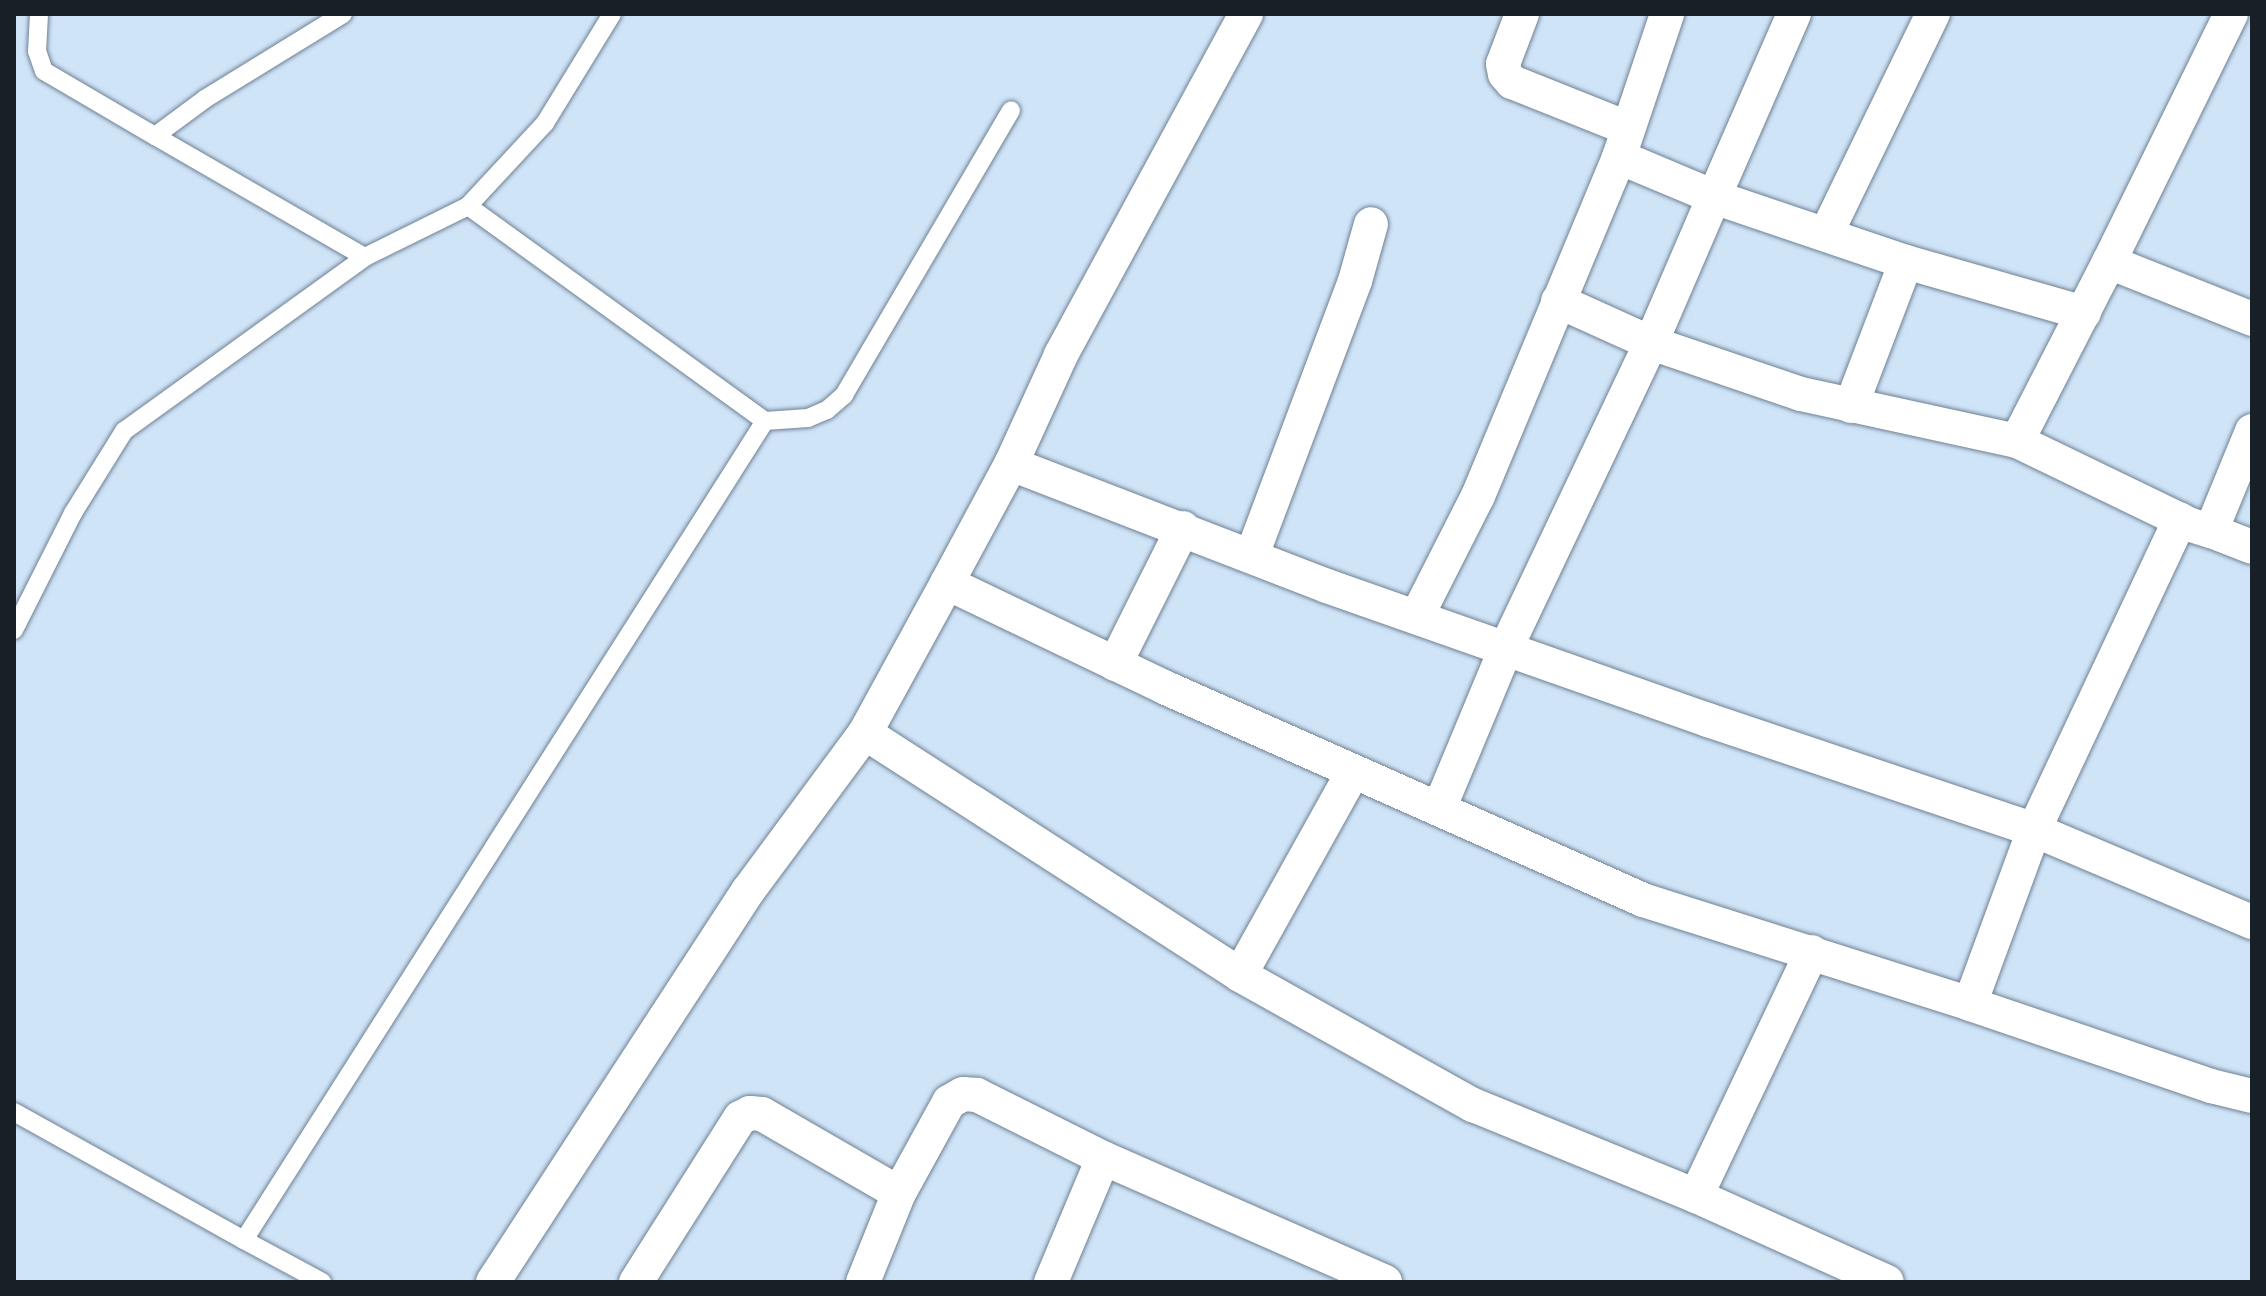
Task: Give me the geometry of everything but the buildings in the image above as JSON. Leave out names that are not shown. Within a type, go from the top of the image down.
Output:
[{"type":"street","points":[[493,1282],[748,891],[865,733],[1011,464],[1061,355],[1246,14]]},
{"type":"street","points":[[1522,14],[1503,64],[1505,74],[1512,82],[1623,142],[1714,197],[1906,262],[2084,313]]},
{"type":"street","points":[[1417,616],[1478,496],[1623,142],[1667,14]]},
{"type":"street","points":[[1439,809],[1506,648],[1651,343],[1794,14]]},
{"type":"street","points":[[1826,234],[1933,14]]},
{"type":"street","points":[[2017,441],[2084,313],[2231,14]]},
{"type":"street","points":[[1252,555],[1355,281],[1371,224]]},
{"type":"street","points":[[1851,406],[1906,262]]},
{"type":"street","points":[[2109,262],[2252,319]]},
{"type":"street","points":[[1558,301],[1651,343],[1801,394],[2017,441],[2196,526],[2252,547]]},
{"type":"street","points":[[1970,1004],[2034,830],[2196,526],[2252,431]]},
{"type":"street","points":[[1011,464],[1327,586],[2034,830],[2252,922]]},
{"type":"street","points":[[1115,664],[1183,528]]},
{"type":"street","points":[[947,583],[1115,664],[1643,900],[1812,952],[2211,1086],[2252,1096]]},
{"type":"street","points":[[865,733],[1240,975],[1473,1105],[1696,1196],[1887,1282]]},
{"type":"street","points":[[1240,975],[1353,772]]},
{"type":"street","points":[[1696,1196],[1812,952]]},
{"type":"street","points":[[863,1282],[899,1193],[949,1102],[963,1094],[977,1095],[1103,1158],[1385,1282]]},
{"type":"street","points":[[636,1282],[740,1118],[750,1113],[762,1114],[899,1193]]},
{"type":"street","points":[[1051,1282],[1103,1158]]},
{"type":"lane","points":[[39,14],[37,51],[44,71],[365,257]]},
{"type":"lane","points":[[155,136],[205,99],[343,14]]},
{"type":"lane","points":[[14,630],[73,513],[124,431],[365,257],[468,206],[545,123],[612,14]]},
{"type":"lane","points":[[468,206],[765,421],[808,418],[827,410],[844,395],[1011,110]]},
{"type":"lane","points":[[244,1240],[765,421]]},
{"type":"lane","points":[[14,1112],[322,1282]]}]
